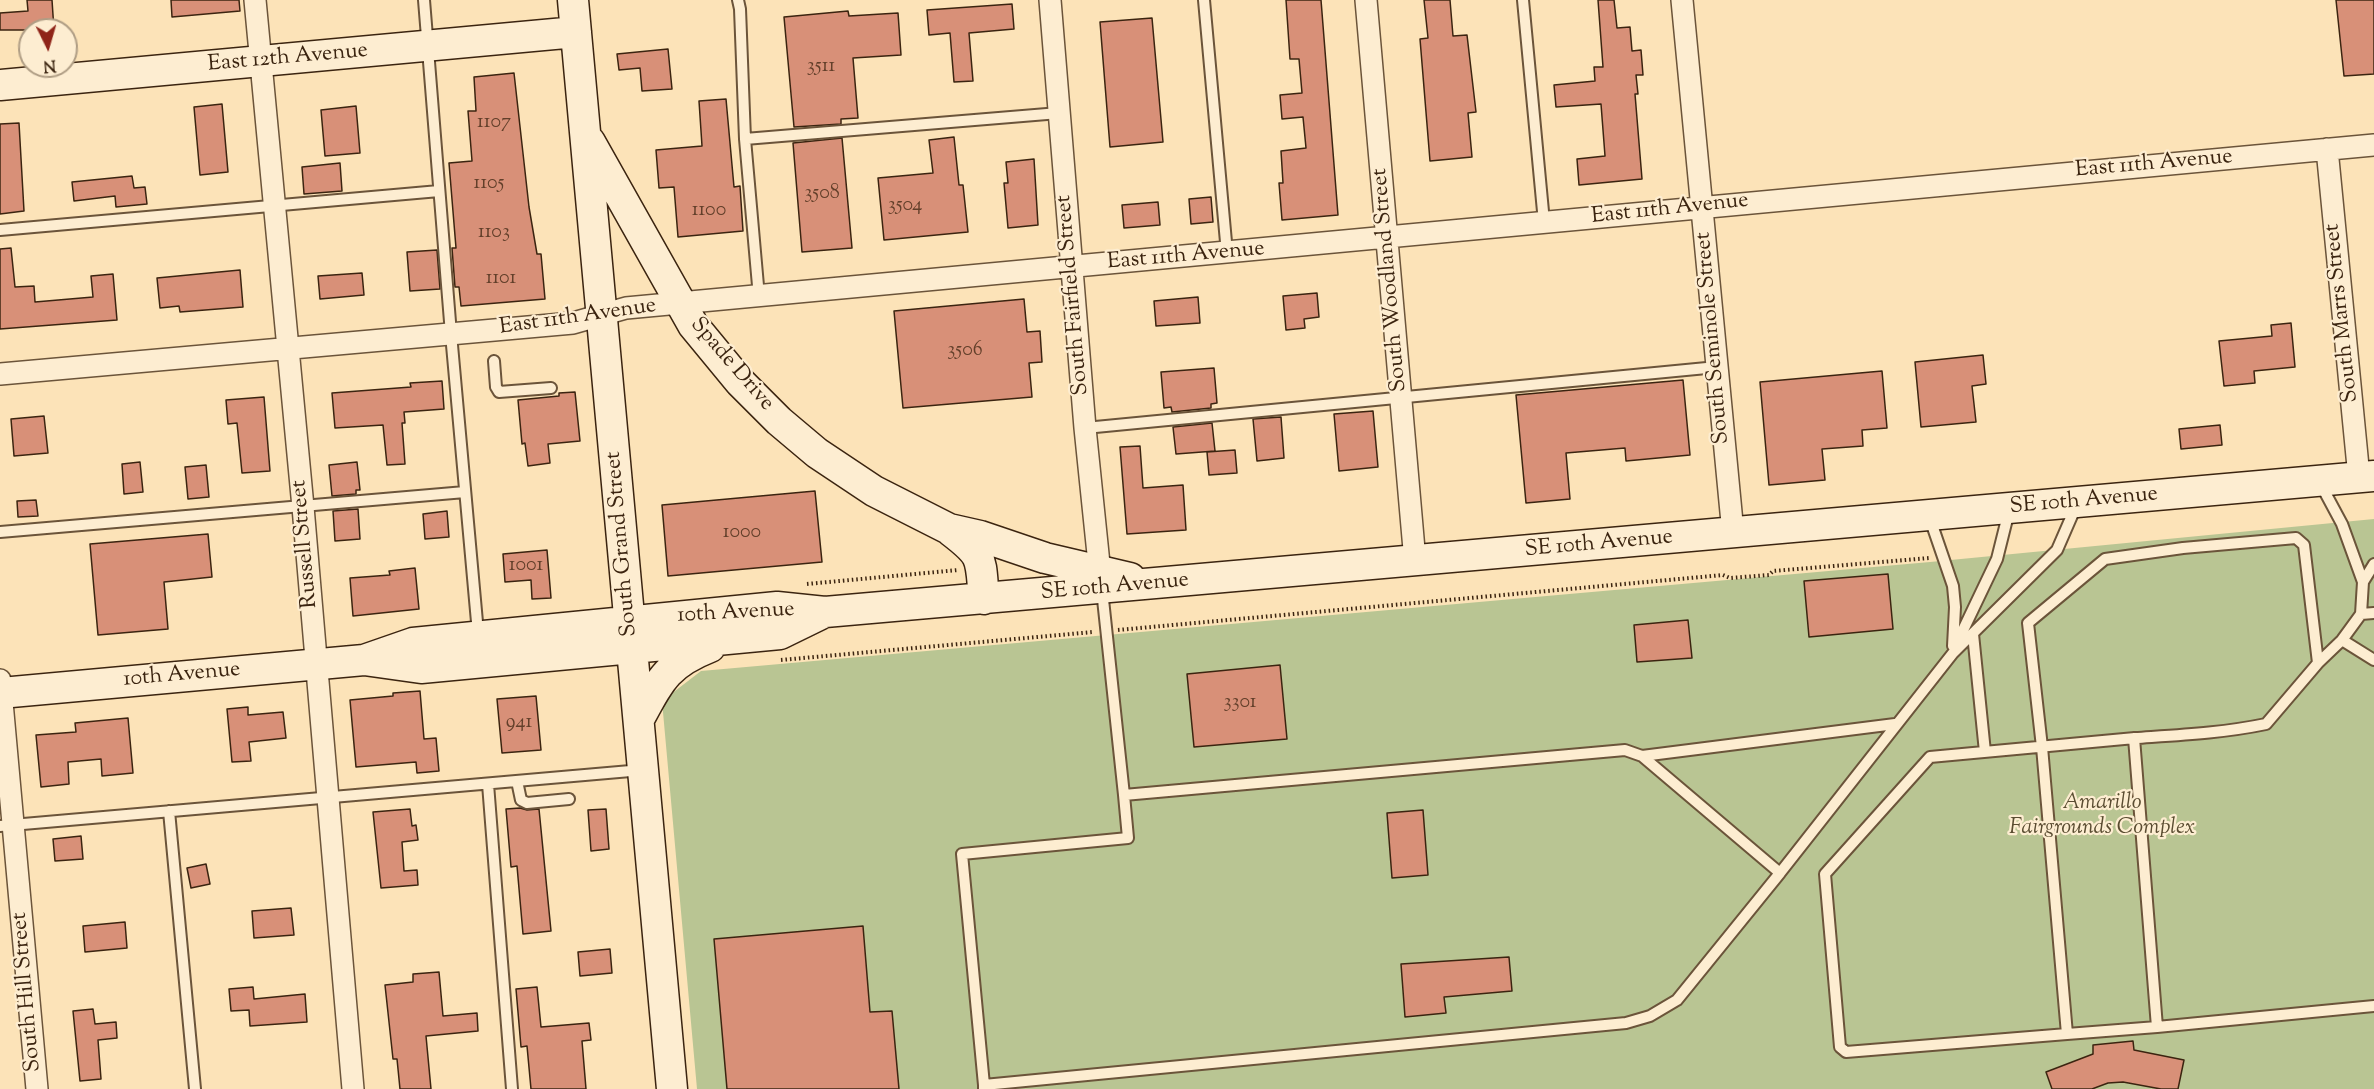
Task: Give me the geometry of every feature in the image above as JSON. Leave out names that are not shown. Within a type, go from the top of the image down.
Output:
[{"type":"main road","name":"South Grand Street","points":[[573,0],[672,1089]]},
{"type":"main road","name":"East 12th Avenue","points":[[0,85],[576,32]]},
{"type":"main road","name":"Spade Drive","points":[[585,133],[680,304],[708,345],[740,382],[779,421],[817,453],[874,491],[948,529],[1101,580],[1163,584]]},
{"type":"main road","name":"SE 10th Avenue","points":[[1163,584],[2367,476]]},
{"type":"main road","name":"Spade Drive","points":[[948,529],[975,549],[984,599]]},
{"type":"main road","name":"SE 10th Avenue","points":[[825,612],[984,599],[1101,580]]},
{"type":"main road","name":"10th Avenue","points":[[0,688],[364,660],[421,668],[632,635],[777,607],[825,612]]},
{"type":"main road","name":"10th Avenue","points":[[364,660],[413,643],[478,635],[632,635],[731,639],[780,634],[825,612]]},
{"type":"main road","points":[[639,719],[655,689],[669,670],[697,652],[731,639]]},
{"type":"street","name":"Russell Street","points":[[255,0],[303,507],[353,1089]]},
{"type":"street","name":"South Fairfield Street","points":[[1050,0],[1085,428],[1101,580]]},
{"type":"street","name":"South Woodland Street","points":[[1365,0],[1415,561]]},
{"type":"street","name":"South Seminole Street","points":[[1682,0],[1733,533]]},
{"type":"street","name":"East 11th Avenue","points":[[0,374],[573,323],[626,308],[2374,145]]},
{"type":"street","name":"South Marrs Street","points":[[2327,149],[2367,476]]},
{"type":"street","name":"South Hill Street","points":[[0,688],[6,826],[37,1089]]},
{"type":"lane","points":[[424,0],[478,635]]},
{"type":"lane","points":[[738,0],[745,139],[759,297]]},
{"type":"lane","points":[[1204,0],[1227,253]]},
{"type":"lane","points":[[1523,0],[1544,222]]},
{"type":"lane","points":[[745,139],[1059,112]]},
{"type":"lane","points":[[0,230],[439,191]]},
{"type":"lane","points":[[494,361],[496,387],[500,392],[551,388]]},
{"type":"lane","points":[[1085,428],[1717,367]]},
{"type":"lane","points":[[2318,481],[2342,524],[2363,582],[2361,614],[2342,640],[2318,663],[2266,724],[2182,735],[1930,757],[1826,874],[1840,1047],[1846,1052],[2067,1035],[2374,1006]]},
{"type":"lane","points":[[0,532],[465,492]]},
{"type":"lane","points":[[1101,580],[1128,838],[962,854],[984,1087],[1626,1023],[1650,1016],[1677,1000],[1953,653],[2057,550],[2078,502]]},
{"type":"lane","points":[[1953,653],[1997,559],[2010,508]]},
{"type":"lane","points":[[1928,515],[1953,586],[1955,607],[1953,653]]},
{"type":"lane","points":[[2067,1035],[2042,747],[2028,623],[2104,559],[2184,548],[2296,538],[2304,545],[2318,663]]},
{"type":"lane","points":[[2363,582],[2374,564]]},
{"type":"lane","points":[[2361,614],[2374,613]]},
{"type":"lane","points":[[1973,634],[1985,752]]},
{"type":"lane","points":[[2342,640],[2374,660]]},
{"type":"lane","points":[[1642,756],[1895,724]]},
{"type":"lane","points":[[2134,738],[2157,1027]]},
{"type":"lane","points":[[1124,795],[1625,750],[1642,756],[1780,873]]},
{"type":"lane","points":[[6,826],[644,770]]},
{"type":"lane","points":[[517,781],[521,800],[527,803],[569,799]]},
{"type":"lane","points":[[488,784],[512,1089]]},
{"type":"lane","points":[[169,811],[195,1089]]},
{"type":"path","points":[[775,661],[1723,575],[1730,578],[1768,575],[1773,571],[1927,558],[1932,559],[1936,565]]},
{"type":"path","points":[[805,584],[968,569]]},
{"type":"green space","name":"Amarillo Fairgrounds Complex","points":[[2374,519],[2374,1089],[697,1089],[662,701],[701,671],[1930,562]]},
{"type":"building","points":[[27,0],[52,0],[53,18],[18,18],[18,30],[0,30],[0,13],[28,11]]},
{"type":"building","points":[[171,0],[239,0],[240,11],[172,17]]},
{"type":"building","points":[[1286,0],[1321,0],[1338,215],[1282,220],[1279,183],[1283,183],[1281,151],[1306,148],[1303,117],[1282,119],[1280,95],[1302,93],[1299,59],[1290,59]]},
{"type":"building","points":[[1424,0],[1450,0],[1453,36],[1467,35],[1476,112],[1468,113],[1472,157],[1430,161],[1420,39],[1428,38]]},
{"type":"building","points":[[1598,0],[1614,0],[1617,28],[1630,27],[1632,51],[1641,50],[1643,75],[1636,75],[1638,94],[1635,94],[1642,179],[1579,185],[1577,159],[1605,156],[1601,104],[1556,107],[1554,85],[1595,81],[1594,67],[1603,67]]},
{"type":"building","points":[[2336,0],[2374,0],[2374,74],[2344,76]]},
{"type":"building","points":[[1012,4],[1014,29],[969,33],[973,81],[954,82],[950,33],[929,35],[927,10]]},
{"type":"building","points":[[848,11],[849,16],[898,13],[901,55],[853,58],[858,118],[841,119],[841,124],[794,127],[784,17]]},
{"type":"building","points":[[1152,18],[1163,142],[1110,147],[1100,22]]},
{"type":"building","points":[[668,49],[672,89],[642,91],[640,68],[619,70],[617,54]]},
{"type":"building","points":[[514,73],[529,207],[537,254],[541,254],[545,299],[461,306],[459,287],[455,287],[452,248],[456,248],[449,163],[472,161],[468,111],[476,111],[474,77]]},
{"type":"building","points":[[726,99],[734,187],[740,186],[743,231],[678,237],[674,187],[659,188],[656,150],[702,146],[699,101]]},
{"type":"building","points":[[222,104],[228,172],[200,175],[194,107]]},
{"type":"building","points":[[356,106],[360,153],[325,156],[321,110]]},
{"type":"building","points":[[19,123],[24,211],[0,214],[0,124]]},
{"type":"building","points":[[954,137],[959,185],[963,185],[968,232],[884,240],[878,178],[933,173],[929,140]]},
{"type":"building","points":[[842,138],[852,248],[802,252],[793,143]]},
{"type":"building","points":[[1034,159],[1038,225],[1008,228],[1004,183],[1008,183],[1006,162]]},
{"type":"building","points":[[340,163],[342,191],[304,194],[302,167]]},
{"type":"building","points":[[132,176],[134,188],[145,187],[147,204],[116,207],[115,196],[74,201],[72,182]]},
{"type":"building","points":[[1211,197],[1213,222],[1191,224],[1189,199]]},
{"type":"building","points":[[1158,202],[1160,225],[1124,228],[1122,205]]},
{"type":"building","points":[[11,248],[15,287],[34,286],[35,302],[93,297],[91,276],[113,274],[117,320],[0,329],[0,249]]},
{"type":"building","points":[[437,250],[440,289],[410,291],[407,252]]},
{"type":"building","points":[[240,270],[243,307],[180,312],[179,306],[160,308],[157,278]]},
{"type":"building","points":[[362,273],[364,295],[320,299],[318,276]]},
{"type":"building","points":[[1317,293],[1319,317],[1304,319],[1305,328],[1286,330],[1283,296]]},
{"type":"building","points":[[1198,297],[1200,323],[1156,326],[1154,301]]},
{"type":"building","points":[[1024,299],[1027,332],[1040,331],[1042,362],[1029,363],[1032,397],[903,408],[894,311]]},
{"type":"building","points":[[2291,323],[2295,367],[2254,371],[2255,383],[2224,386],[2219,341],[2272,336],[2271,325]]},
{"type":"building","points":[[1983,355],[1986,384],[1972,386],[1976,422],[1921,427],[1915,362]]},
{"type":"building","points":[[1214,368],[1217,403],[1211,404],[1211,408],[1172,412],[1171,407],[1164,408],[1161,372]]},
{"type":"building","points":[[1882,371],[1887,428],[1862,430],[1863,446],[1822,449],[1825,480],[1769,485],[1760,382]]},
{"type":"building","points":[[1683,380],[1690,455],[1626,461],[1625,448],[1566,453],[1570,499],[1526,503],[1516,395]]},
{"type":"building","points":[[442,381],[444,409],[404,412],[405,423],[402,423],[405,464],[387,465],[383,425],[335,428],[332,393],[411,387],[410,383]]},
{"type":"building","points":[[575,392],[580,441],[548,444],[550,463],[528,466],[525,443],[522,444],[518,400]]},
{"type":"building","points":[[264,397],[270,471],[242,473],[237,423],[228,424],[226,400]]},
{"type":"building","points":[[1373,411],[1378,467],[1339,471],[1334,414]]},
{"type":"building","points":[[44,416],[48,453],[14,456],[11,419]]},
{"type":"building","points":[[1281,417],[1284,458],[1257,461],[1253,419]]},
{"type":"building","points":[[1212,423],[1215,451],[1176,454],[1173,427]]},
{"type":"building","points":[[2220,425],[2222,445],[2181,449],[2179,429]]},
{"type":"building","points":[[1140,446],[1143,488],[1183,485],[1186,530],[1127,534],[1120,447]]},
{"type":"building","points":[[1235,450],[1237,473],[1209,475],[1207,452]]},
{"type":"building","points":[[140,462],[143,492],[124,494],[122,464]]},
{"type":"building","points":[[357,462],[360,490],[356,490],[356,494],[332,496],[329,465]]},
{"type":"building","points":[[206,465],[209,497],[188,499],[185,467]]},
{"type":"building","points":[[815,491],[822,562],[668,576],[662,505]]},
{"type":"building","points":[[36,500],[38,516],[18,517],[17,501]]},
{"type":"building","points":[[358,509],[360,539],[335,541],[333,511]]},
{"type":"building","points":[[447,511],[449,537],[425,539],[423,514]]},
{"type":"building","points":[[208,534],[212,577],[164,582],[168,629],[98,635],[90,544]]},
{"type":"building","points":[[547,550],[551,598],[532,599],[531,580],[505,582],[503,554]]},
{"type":"building","points":[[415,568],[419,609],[353,616],[350,578],[390,575],[389,571]]},
{"type":"building","points":[[1888,574],[1893,629],[1809,637],[1804,581]]},
{"type":"building","points":[[1688,620],[1692,658],[1637,662],[1634,625]]},
{"type":"building","points":[[1280,665],[1287,739],[1194,747],[1187,674]]},
{"type":"building","points":[[420,691],[424,739],[436,738],[439,771],[417,773],[416,762],[356,767],[350,700]]},
{"type":"building","points":[[536,696],[541,750],[502,753],[497,699]]},
{"type":"building","points":[[248,707],[248,715],[283,712],[286,738],[249,742],[251,761],[232,762],[227,709]]},
{"type":"building","points":[[128,718],[133,773],[102,776],[101,759],[68,762],[69,784],[41,787],[36,735],[76,732],[75,723]]},
{"type":"building","points":[[410,809],[412,826],[416,825],[418,840],[402,842],[404,871],[417,870],[418,885],[381,888],[373,812]]},
{"type":"building","points":[[506,809],[539,809],[551,931],[523,934],[517,866],[511,867]]},
{"type":"building","points":[[606,809],[609,849],[591,851],[588,810]]},
{"type":"building","points":[[1423,810],[1428,875],[1392,878],[1387,813]]},
{"type":"building","points":[[81,836],[83,859],[55,861],[53,839]]},
{"type":"building","points":[[206,864],[210,884],[191,888],[187,868]]},
{"type":"building","points":[[291,908],[294,935],[254,938],[252,911]]},
{"type":"building","points":[[125,922],[127,948],[85,952],[83,926]]},
{"type":"building","points":[[863,926],[870,1012],[892,1011],[899,1089],[727,1089],[714,939]]},
{"type":"building","points":[[610,949],[612,973],[580,976],[578,952]]},
{"type":"building","points":[[1509,957],[1512,991],[1444,997],[1446,1013],[1405,1017],[1401,964]]},
{"type":"building","points":[[439,972],[443,1016],[477,1013],[478,1031],[426,1036],[431,1089],[400,1089],[397,1059],[393,1059],[385,985],[413,982],[413,974]]},
{"type":"building","points":[[253,987],[254,999],[305,994],[307,1022],[250,1026],[249,1010],[231,1011],[229,989]]},
{"type":"building","points":[[537,987],[541,1027],[589,1023],[591,1040],[582,1041],[586,1089],[531,1089],[527,1046],[521,1047],[516,989]]},
{"type":"building","points":[[93,1009],[95,1024],[116,1022],[117,1038],[98,1040],[101,1079],[80,1081],[73,1011]]},
{"type":"building","points":[[2133,1041],[2134,1050],[2184,1060],[2178,1089],[2161,1089],[2123,1082],[2108,1083],[2092,1089],[2052,1089],[2046,1072],[2093,1054],[2093,1045]]}]
